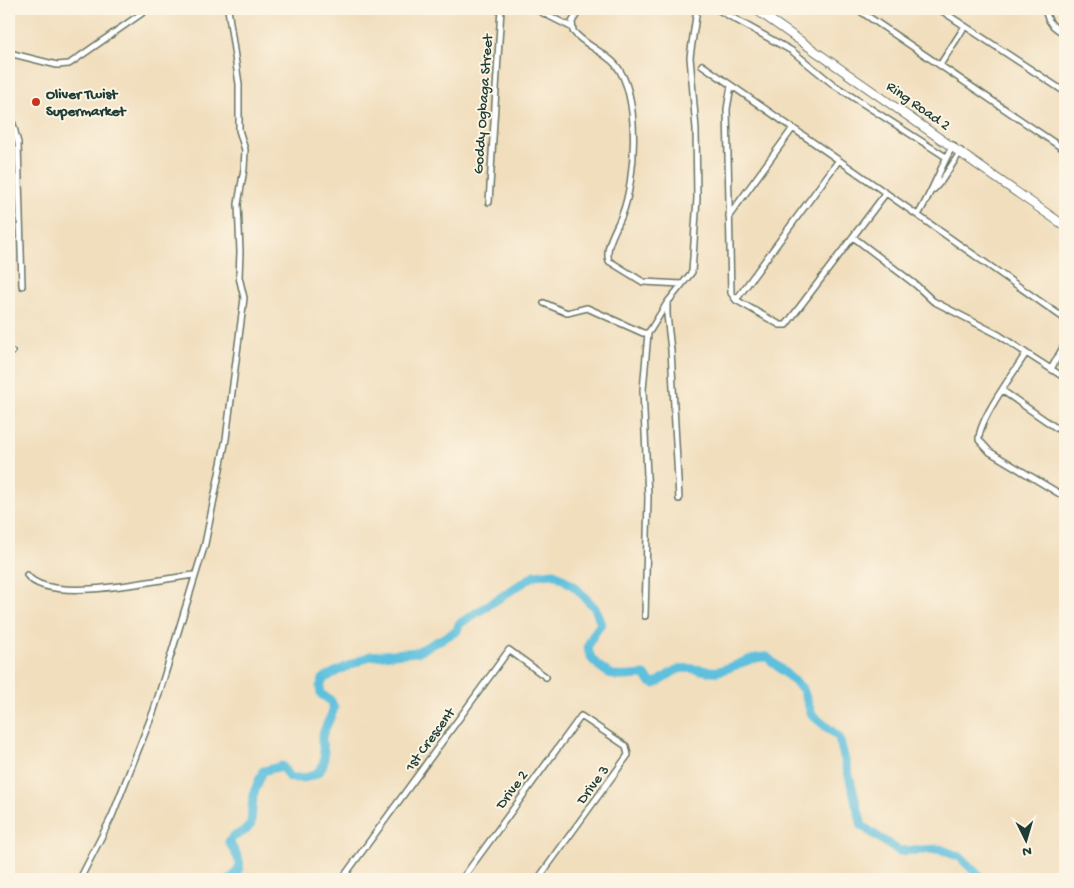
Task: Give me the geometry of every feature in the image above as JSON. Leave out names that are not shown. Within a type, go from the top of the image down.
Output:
[{"type":"main road","name":"Ring Road 2","points":[[755,9],[953,145],[1065,226]]},
{"type":"street","points":[[9,53],[57,65],[69,64],[148,9]]},
{"type":"street","points":[[80,879],[112,816],[154,710],[195,575],[214,504],[226,439],[244,298],[239,277],[238,204],[244,170],[245,150],[239,130],[239,84],[228,9]]},
{"type":"street","name":"Goddy Ogbaga Street","points":[[489,202],[501,9]]},
{"type":"street","points":[[535,9],[572,27],[577,36],[614,63],[624,76],[632,102],[632,147],[628,199],[608,248],[609,261],[643,282],[682,284]]},
{"type":"street","points":[[572,27],[580,9]]},
{"type":"street","points":[[644,616],[648,497],[643,390],[648,333],[692,272],[697,198],[696,129],[690,57],[697,9]]},
{"type":"street","points":[[717,9],[792,52],[834,85],[946,157]]},
{"type":"street","points":[[857,9],[1065,150]]},
{"type":"street","points":[[939,9],[1065,92]]},
{"type":"street","points":[[1045,9],[1051,26],[1065,34]]},
{"type":"street","points":[[940,65],[965,26]]},
{"type":"street","points":[[702,65],[1065,319]]},
{"type":"street","points":[[731,86],[727,109],[730,291],[731,296],[736,300],[780,325],[786,325],[886,193]]},
{"type":"street","points":[[9,121],[12,124],[18,143],[22,286]]},
{"type":"street","points":[[729,216],[793,128]]},
{"type":"street","points":[[934,189],[937,175],[953,145]]},
{"type":"street","points":[[918,215],[961,151]]},
{"type":"street","points":[[736,300],[839,160]]},
{"type":"street","points":[[853,237],[916,285],[933,301],[999,335],[1065,378]]},
{"type":"street","points":[[544,303],[567,313],[587,308],[643,333],[648,333]]},
{"type":"street","points":[[668,303],[679,499]]},
{"type":"street","points":[[1051,369],[1065,344]]},
{"type":"street","points":[[1026,354],[982,424],[979,434],[981,444],[990,452],[1065,497]]},
{"type":"street","points":[[1002,392],[1065,434]]},
{"type":"street","points":[[27,574],[42,585],[60,589],[116,586],[195,575]]},
{"type":"street","name":"1st Crescent","points":[[342,879],[509,650],[546,677]]},
{"type":"street","name":"Drive 2","points":[[462,879],[581,716]]},
{"type":"street","name":"Drive 3","points":[[538,879],[628,755],[626,746],[581,716]]},
{"type":"waterway","points":[[230,879],[240,866],[238,857],[229,842],[251,824],[253,795],[263,771],[282,766],[289,777],[302,778],[314,775],[322,767],[324,761],[322,738],[334,708],[331,701],[321,694],[320,687],[323,679],[370,656],[417,652],[457,631],[459,624],[535,575],[554,573],[575,587],[595,608],[601,624],[588,646],[590,656],[594,662],[613,675],[645,675],[650,682],[655,684],[679,669],[689,668],[718,671],[755,658],[767,657],[803,689],[812,715],[839,737],[862,826],[899,851],[940,849],[960,857],[982,879],[986,879]]},
{"type":"place","name":"Oliver Twist Supermarket","points":[[36,102]]}]
